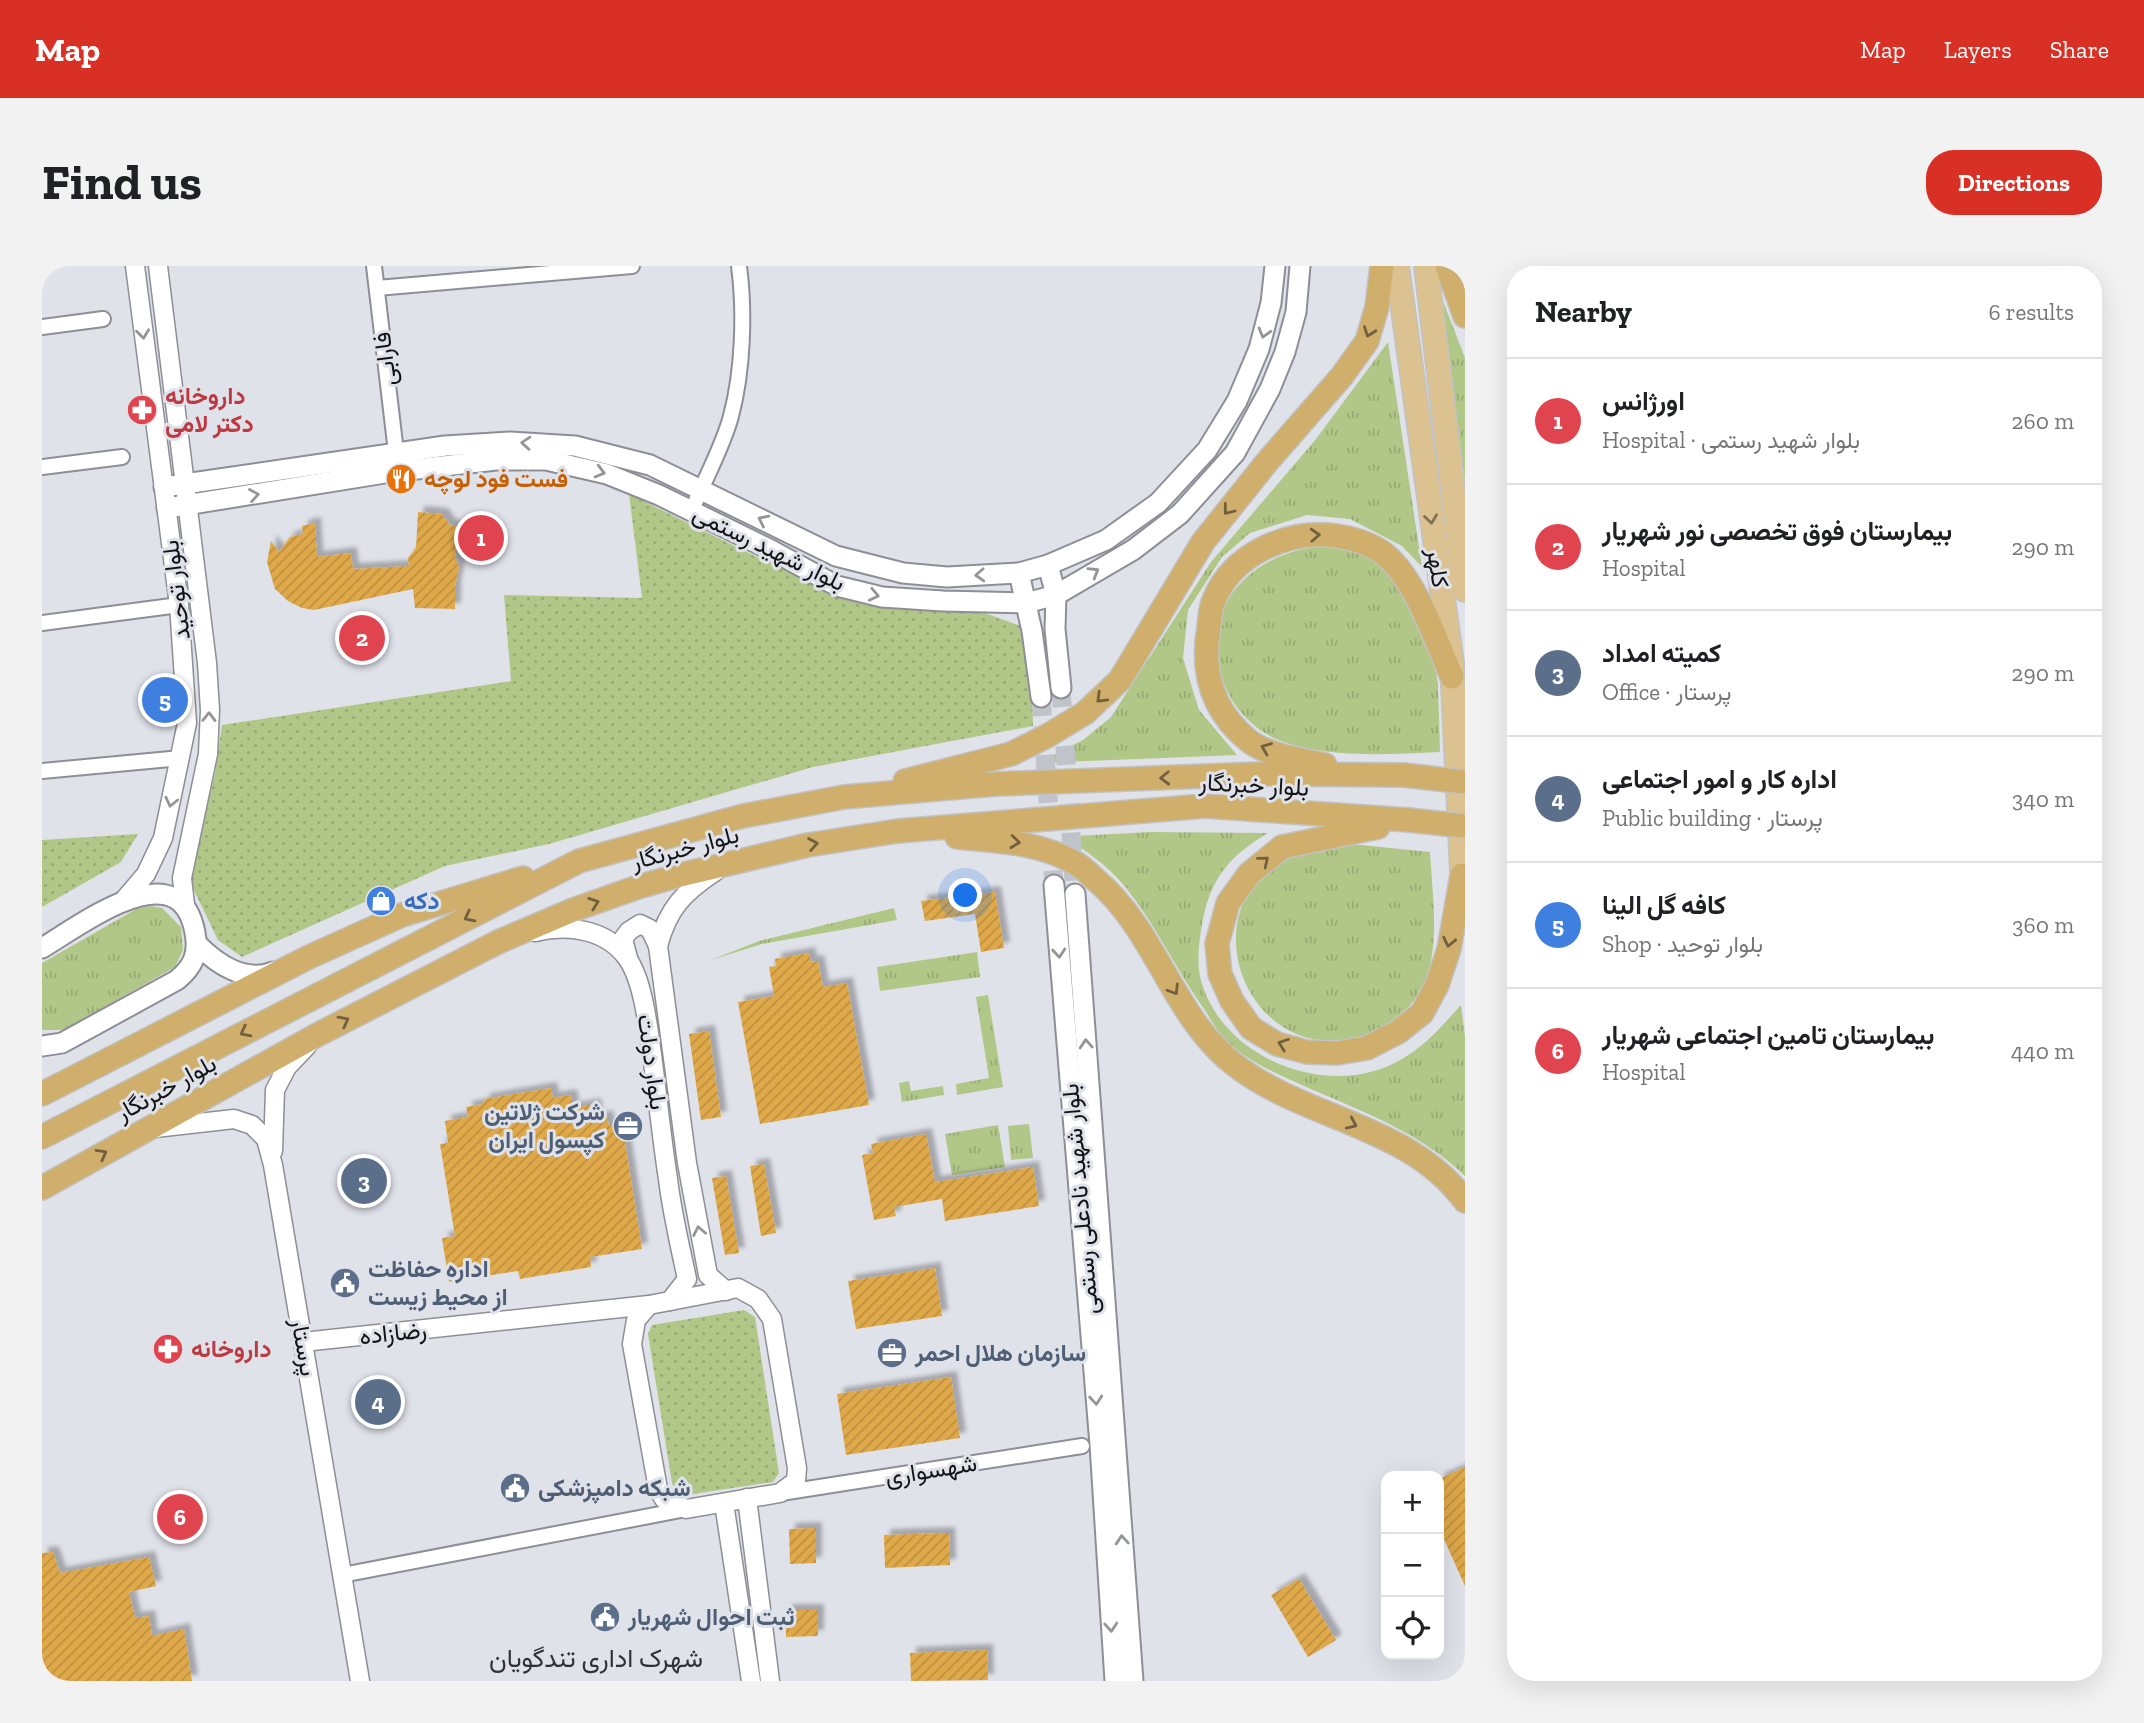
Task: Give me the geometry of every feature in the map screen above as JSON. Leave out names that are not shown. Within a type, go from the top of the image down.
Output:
[{"type":"highway","points":[[844,797],[1011,754],[1048,736],[1085,713],[1120,680],[1203,542],[1267,462],[1342,376],[1367,341],[1377,307],[1381,266]]},
{"type":"highway","points":[[1447,266],[1465,316]]},
{"type":"highway","points":[[1452,677],[1407,580],[1388,557],[1359,539],[1321,534],[1284,539],[1254,554],[1231,574],[1213,601],[1206,643],[1208,682],[1223,714],[1250,742],[1287,757],[1340,768],[1465,782]]},
{"type":"highway","name":"بلوار خبرنگار","points":[[42,1137],[579,861],[743,816],[844,797],[995,784],[1259,774],[1404,775]]},
{"type":"highway","name":"بلوار خبرنگار","points":[[42,1188],[317,1035],[498,942],[573,910],[638,887],[727,863],[808,845],[898,831],[1205,806],[1465,826]]},
{"type":"highway","points":[[1409,820],[1282,847],[1249,874],[1228,902],[1217,944],[1220,974],[1232,1001],[1251,1028],[1277,1044],[1307,1052],[1337,1054],[1367,1048],[1398,1032],[1423,1013],[1437,985],[1449,949],[1462,875]]},
{"type":"highway","points":[[898,831],[1026,843],[1076,863],[1119,902],[1140,929],[1168,981],[1197,1026],[1234,1064],[1267,1085],[1394,1142],[1416,1155],[1439,1170],[1465,1201]]},
{"type":"highway","points":[[42,1094],[309,957],[402,915],[579,861]]},
{"type":"main road","name":"بلوار شهید رستمی","points":[[163,486],[445,446],[510,442],[575,446],[650,466],[849,560],[903,573],[936,576],[1019,573],[1048,565],[1105,540],[1158,503],[1207,450],[1237,401],[1259,349],[1271,303],[1275,266]]},
{"type":"main road","name":"بلوار شهید رستمی","points":[[167,508],[391,472],[496,460],[546,460],[607,474],[692,510],[837,586],[883,597],[1026,603],[1056,595],[1133,550],[1180,514],[1235,453],[1270,390],[1285,352],[1296,313],[1300,266]]},
{"type":"main road","name":"کلهر","points":[[1398,266],[1452,677],[1465,913]]},
{"type":"main road","name":"کلهر","points":[[1426,266],[1465,590]]},
{"type":"main road","points":[[212,480],[205,491],[218,501]]},
{"type":"main road","points":[[1048,565],[1056,595],[1055,629],[1061,688]]},
{"type":"main road","points":[[1019,573],[1041,697]]},
{"type":"main road","name":"بلوار شهید نادعلی رستمی","points":[[1054,885],[1100,1445],[1115,1681]]},
{"type":"main road","points":[[42,948],[124,901],[139,895],[157,893],[173,897],[185,905],[194,925],[198,945],[190,969],[177,980],[62,1043],[42,1046]]},
{"type":"main road","name":"بلوار شهید نادعلی رستمی","points":[[1075,894],[1133,1681]]},
{"type":"main road","points":[[198,945],[222,966],[247,975],[267,974],[309,957]]},
{"type":"street","name":"بلوار توحید","points":[[124,901],[146,874],[163,838],[187,723],[179,605],[135,266]]},
{"type":"street","name":"بلوار توحید","points":[[158,266],[207,663],[210,710],[208,754],[182,878],[185,905]]},
{"type":"street","name":"فارابی","points":[[374,266],[396,452]]},
{"type":"street","points":[[377,288],[632,266]]},
{"type":"street","points":[[692,510],[731,416],[742,347],[743,298],[739,266]]},
{"type":"street","points":[[42,327],[103,319]]},
{"type":"street","points":[[42,467],[122,457]]},
{"type":"street","points":[[42,623],[179,605]]},
{"type":"street","points":[[42,771],[181,758]]},
{"type":"street","name":"بلوار دولت","points":[[726,1290],[708,1275],[687,1163],[658,946],[669,915],[689,888],[727,863]]},
{"type":"street","points":[[628,958],[623,939],[628,931],[640,924],[650,929],[658,946]]},
{"type":"street","name":"بلوار دولت","points":[[498,942],[551,928],[578,928],[603,936],[628,958],[639,986],[648,1023],[668,1181],[687,1279],[670,1301]]},
{"type":"street","points":[[273,1165],[275,1090],[287,1067],[317,1035]]},
{"type":"street","name":"پرستار","points":[[146,1129],[234,1118],[253,1125],[266,1139],[273,1165],[360,1681]]},
{"type":"street","points":[[342,1575],[686,1508],[780,1493],[796,1481],[797,1468],[772,1319],[764,1305],[738,1288],[649,1305],[636,1320],[632,1344],[658,1489],[664,1499],[686,1508]]},
{"type":"street","name":"رضازاده","points":[[303,1342],[649,1305]]},
{"type":"street","name":"شهسواری","points":[[780,1493],[1082,1446]]},
{"type":"street","points":[[747,1498],[770,1681]]},
{"type":"street","points":[[724,1503],[751,1681]]},
{"type":"green space","points":[[1441,296],[1465,358],[1465,482]]},
{"type":"green space","points":[[1388,342],[1422,567],[1402,546],[1350,519],[1307,515],[1250,533],[1222,557],[1188,610],[1183,658],[1199,710],[1237,755],[1038,763],[1083,740],[1111,717],[1211,562],[1316,439]]},
{"type":"green space","points":[[629,494],[759,558],[846,596],[982,612],[1021,626],[1032,680],[1033,726],[813,767],[549,844],[445,866],[242,957],[218,940],[189,880],[215,774],[222,725],[511,681],[504,595],[642,598]]},
{"type":"green space","points":[[1333,545],[1364,554],[1381,564],[1396,578],[1432,647],[1438,684],[1440,752],[1360,754],[1300,747],[1260,730],[1243,714],[1229,695],[1220,674],[1218,628],[1225,606],[1238,586],[1269,561],[1294,551]]},
{"type":"green space","points":[[1151,832],[1268,833],[1234,859],[1218,879],[1207,904],[1198,953],[1203,987],[1216,1014],[1235,1036],[1259,1054],[1287,1067],[1316,1074],[1346,1076],[1375,1071],[1402,1059],[1419,1047],[1461,1005],[1465,1036],[1465,1176],[1449,1161],[1413,1137],[1264,1068],[1222,1036],[1126,888],[1108,869],[1074,843],[1074,836]]},
{"type":"green space","points":[[138,834],[121,862],[42,907],[42,840]]},
{"type":"green space","points":[[1341,843],[1430,852],[1433,949],[1422,988],[1404,1011],[1371,1033],[1328,1041],[1291,1031],[1262,1009],[1243,977],[1236,941],[1242,905],[1265,872],[1304,848],[1317,844]]},
{"type":"green space","points":[[138,908],[162,908],[181,927],[183,950],[175,967],[64,1030],[42,1030],[42,963]]},
{"type":"green space","points":[[894,908],[897,920],[762,944],[711,960],[759,941]]},
{"type":"green space","points":[[977,952],[980,977],[880,991],[877,967]]},
{"type":"green space","points":[[988,995],[1003,1087],[957,1095],[956,1084],[989,1078],[976,997]]},
{"type":"green space","points":[[909,1081],[911,1091],[943,1086],[944,1095],[902,1102],[899,1083]]},
{"type":"green space","points":[[1029,1124],[1033,1158],[1011,1160],[1008,1126]]},
{"type":"green space","points":[[998,1125],[1005,1167],[952,1175],[945,1134]]},
{"type":"green space","points":[[744,1310],[755,1317],[779,1473],[773,1482],[687,1495],[675,1490],[672,1483],[648,1334],[652,1325]]},
{"type":"building","points":[[418,512],[442,514],[450,525],[460,528],[455,556],[459,568],[455,586],[455,609],[415,608],[413,589],[314,610],[288,601],[275,589],[267,562],[271,541],[279,552],[290,537],[303,534],[302,526],[315,523],[317,557],[351,553],[353,569],[409,566],[408,558],[416,548]]},
{"type":"building","points":[[995,892],[1004,948],[981,952],[975,914],[925,921],[921,901]]},
{"type":"building","points":[[809,953],[811,962],[818,961],[823,987],[847,983],[869,1105],[760,1124],[738,1002],[774,996],[769,967],[776,966],[775,959]]},
{"type":"building","points":[[709,1031],[721,1117],[701,1120],[689,1034]]},
{"type":"building","points":[[551,1088],[553,1098],[571,1095],[573,1108],[595,1104],[597,1118],[607,1116],[609,1126],[622,1123],[642,1249],[590,1257],[591,1267],[520,1279],[518,1271],[449,1282],[442,1238],[455,1236],[440,1144],[448,1143],[445,1121],[468,1117],[466,1107],[483,1104],[485,1099]]},
{"type":"building","points":[[926,1134],[935,1182],[1033,1167],[1039,1206],[945,1221],[942,1199],[894,1207],[896,1216],[874,1220],[862,1155],[873,1153],[871,1144]]},
{"type":"building","points":[[764,1164],[776,1233],[761,1236],[750,1166]]},
{"type":"building","points":[[726,1176],[739,1253],[725,1255],[712,1178]]},
{"type":"building","points":[[935,1268],[942,1316],[856,1329],[848,1281]]},
{"type":"building","points":[[951,1377],[960,1438],[846,1455],[837,1394]]},
{"type":"building","points":[[1465,1467],[1465,1586],[1444,1539],[1444,1477]]},
{"type":"building","points":[[816,1528],[816,1563],[790,1564],[789,1529]]},
{"type":"building","points":[[949,1533],[950,1565],[885,1568],[884,1535]]},
{"type":"building","points":[[53,1552],[60,1573],[149,1557],[156,1586],[129,1592],[135,1618],[149,1616],[152,1636],[184,1629],[192,1681],[42,1681],[42,1553]]},
{"type":"building","points":[[1299,1579],[1336,1640],[1308,1657],[1271,1595]]},
{"type":"building","points":[[786,1610],[818,1610],[818,1636],[786,1637]]},
{"type":"building","points":[[987,1650],[988,1680],[911,1681],[910,1653]]},
{"type":"tunnel","points":[[1061,688],[1075,894]]},
{"type":"tunnel","points":[[1041,697],[1054,885]]},
{"type":"place","name":"داروخانه دکتر لامی","points":[[142,410]]},
{"type":"place","name":"فست فود لوچه","points":[[401,479]]},
{"type":"place","name":"اورژانس","points":[[481,538]]},
{"type":"place","name":"بیمارستان فوق تخصصی نور شهریار","points":[[362,638]]},
{"type":"place","name":"کافه گل الینا","points":[[165,700]]},
{"type":"place","name":"دکه","points":[[381,901]]},
{"type":"place","name":"شرکت ژلاتین کپسول ایران","points":[[628,1126]]},
{"type":"place","name":"کمیته امداد","points":[[364,1181]]},
{"type":"place","name":"اداره حفاظت از محیط زیست","points":[[345,1283]]},
{"type":"place","name":"داروخانه","points":[[168,1349]]},
{"type":"place","name":"سازمان هلال احمر","points":[[892,1353]]},
{"type":"place","name":"اداره کار و امور اجتماعی","points":[[378,1402]]},
{"type":"place","name":"شبکه دامپزشکی","points":[[515,1488]]},
{"type":"place","name":"بیمارستان تامین اجتماعی شهریار","points":[[180,1517]]},
{"type":"place","name":"ثبت احوال شهریار","points":[[605,1617]]},
{"type":"district","name":"شهرک اداری تندگویان","points":[[596,1658]]}]
